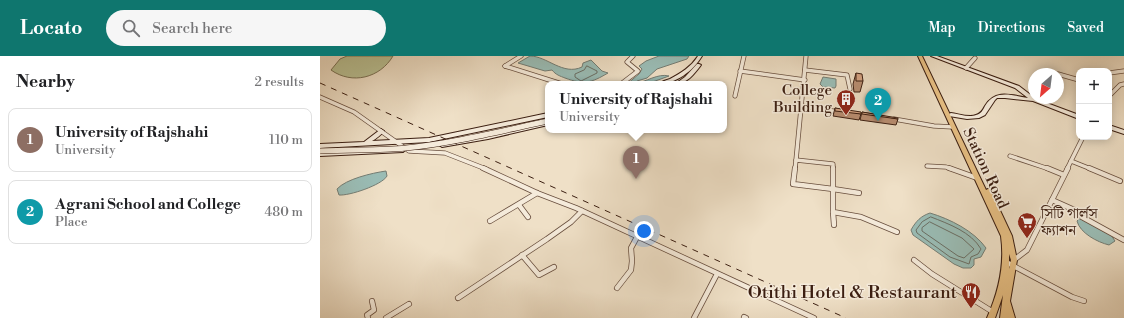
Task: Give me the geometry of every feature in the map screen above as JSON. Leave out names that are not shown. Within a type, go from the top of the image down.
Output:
[{"type":"main road","points":[[676,81],[694,66],[700,56]]},
{"type":"main road","points":[[676,81],[694,71],[703,56]]},
{"type":"main road","name":"Station Road","points":[[920,56],[1004,236],[1006,262],[992,315]]},
{"type":"main road","name":"Station Road","points":[[923,56],[1009,236],[1014,263],[1006,300],[1004,318]]},
{"type":"main road","points":[[933,56],[1017,88],[1028,96]]},
{"type":"main road","points":[[951,115],[976,117],[982,114],[996,97],[1028,99]]},
{"type":"main road","points":[[1045,104],[1076,116]]},
{"type":"main road","points":[[320,148],[363,144],[398,143],[545,120]]},
{"type":"main road","points":[[320,148],[390,149],[435,144],[545,120]]},
{"type":"main road","points":[[320,154],[380,153],[457,143],[545,120]]},
{"type":"main road","points":[[1112,128],[1124,132]]},
{"type":"main road","points":[[363,144],[372,140],[381,131]]},
{"type":"main road","points":[[1006,300],[1011,318]]},
{"type":"street","points":[[521,56],[505,66],[552,81]]},
{"type":"street","points":[[625,81],[638,71],[627,62],[633,56]]},
{"type":"street","points":[[735,96],[744,56]]},
{"type":"street","points":[[806,56],[805,80],[794,184],[859,193]]},
{"type":"street","points":[[966,68],[975,58]]},
{"type":"street","points":[[805,70],[848,75],[850,89]]},
{"type":"street","points":[[740,71],[805,80]]},
{"type":"street","points":[[1112,73],[1124,71]]},
{"type":"street","points":[[1064,76],[1076,79]]},
{"type":"street","points":[[1112,93],[1120,85],[1124,84]]},
{"type":"street","points":[[320,97],[354,112],[407,150],[412,152],[430,151],[470,162],[537,193],[582,211],[814,318]]},
{"type":"street","points":[[802,106],[843,112]]},
{"type":"street","points":[[889,118],[934,126],[953,127]]},
{"type":"street","points":[[1014,263],[1027,250],[1082,140]]},
{"type":"street","points":[[1010,156],[1064,175]]},
{"type":"street","points":[[796,160],[833,164],[834,226]]},
{"type":"street","points":[[1071,161],[1120,181]]},
{"type":"street","points":[[927,166],[946,167],[977,178]]},
{"type":"street","points":[[490,221],[537,193]]},
{"type":"street","points":[[1052,200],[1079,212],[1082,217],[1124,240]]},
{"type":"street","points":[[519,205],[528,217]]},
{"type":"street","points":[[458,298],[571,222],[582,211]]},
{"type":"street","points":[[833,212],[861,217],[897,232]]},
{"type":"street","points":[[617,288],[627,277],[634,262],[631,248],[637,237]]},
{"type":"street","points":[[522,255],[539,275],[554,267]]},
{"type":"street","points":[[914,260],[992,315]]},
{"type":"street","points":[[1006,262],[1014,263],[1072,297],[1084,301]]},
{"type":"street","points":[[694,318],[717,274]]},
{"type":"street","points":[[368,318],[367,315],[374,310],[372,301]]},
{"type":"street","points":[[386,318],[409,304]]},
{"type":"green space","points":[[347,56],[393,56],[381,70],[365,77],[356,78],[339,75],[331,70],[340,59]]},
{"type":"water","points":[[530,56],[543,59],[568,69],[575,69],[582,67],[583,63],[591,60],[602,71],[608,73],[592,81],[574,81],[560,76],[552,70],[545,71],[518,63]]},
{"type":"water","points":[[659,56],[689,56],[687,59],[657,69],[647,78],[631,81],[639,74],[642,69],[639,66],[646,61]]},
{"type":"water","points":[[665,75],[669,76],[655,81],[644,81]]},
{"type":"water","points":[[823,77],[836,79],[835,88],[823,87],[820,84]]},
{"type":"water","points":[[386,171],[387,176],[379,183],[357,192],[339,195],[337,189],[346,182]]},
{"type":"water","points":[[930,213],[961,226],[975,236],[986,248],[981,257],[974,259],[974,265],[971,268],[963,268],[954,264],[913,235],[911,230],[915,224],[921,217]]},
{"type":"water","points":[[1082,219],[1111,235],[1115,241],[1109,245],[1099,242],[1085,233],[1077,221]]},
{"type":"building","points":[[856,73],[862,74],[863,81],[856,81]]},
{"type":"building","points":[[835,108],[861,112],[861,114],[835,111]]},
{"type":"building","points":[[862,112],[898,118],[898,119],[862,114]]},
{"type":"railway","points":[[320,83],[846,318]]},
{"type":"place","name":"College Building","points":[[846,116]]},
{"type":"place","name":"Agrani School and College","points":[[878,121]]},
{"type":"place","name":"University of Rajshahi","points":[[636,179]]},
{"type":"place","name":"সিটি গার্লস ফ্যাশন","points":[[1027,239]]},
{"type":"place","name":"Otithi Hotel & Restaurant","points":[[971,309]]}]
